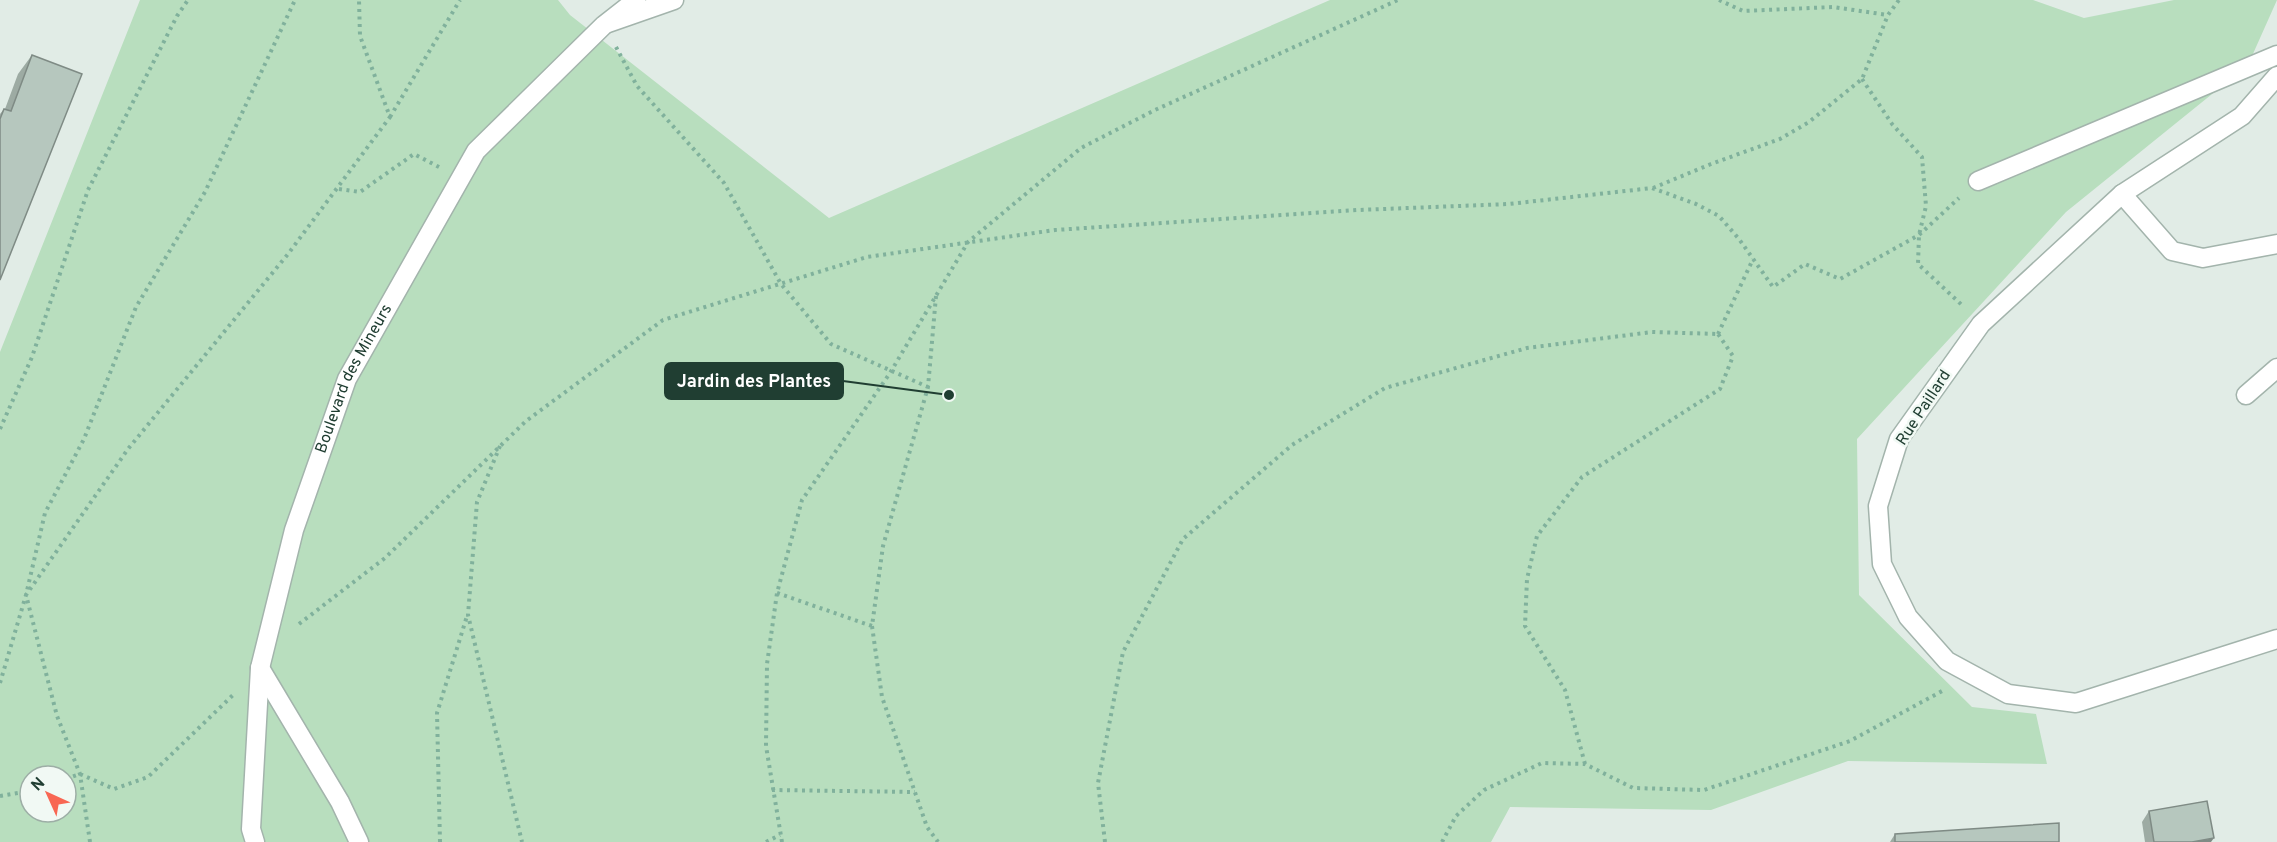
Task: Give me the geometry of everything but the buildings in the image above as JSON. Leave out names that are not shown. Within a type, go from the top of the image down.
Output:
[{"type":"street","name":"Boulevard des Mineurs","points":[[255,842],[252,829],[260,668],[294,530],[347,379],[476,151],[604,25],[636,0]]},
{"type":"street","points":[[604,25],[674,0]]},
{"type":"street","points":[[1978,181],[2277,55]]},
{"type":"street","name":"Rue Paillard","points":[[2277,76],[2242,116],[2122,194],[1981,324],[1899,439],[1878,506],[1882,564],[1908,617],[1947,662],[2008,694],[2076,703],[2277,639]]},
{"type":"street","points":[[2122,194],[2172,251],[2203,258],[2277,244]]},
{"type":"street","points":[[2246,396],[2277,368]]},
{"type":"street","points":[[260,668],[340,802],[359,842]]},
{"type":"path","points":[[0,429],[32,357],[88,190],[177,16],[188,0]]},
{"type":"path","points":[[0,683],[26,595],[45,513],[84,439],[136,307],[205,192],[295,0]]},
{"type":"path","points":[[359,0],[360,36],[390,117]]},
{"type":"path","points":[[90,842],[80,774],[57,716],[26,595],[128,449],[339,189],[390,117],[460,0]]},
{"type":"path","points":[[782,842],[766,746],[767,664],[777,593],[802,500],[890,373],[968,242],[1082,148],[1155,110],[1398,0]]},
{"type":"path","points":[[1719,0],[1743,11],[1833,8],[1888,15]]},
{"type":"path","points":[[298,625],[306,616],[385,558],[526,421],[663,320],[867,257],[1055,230],[1358,210],[1509,204],[1653,189],[1711,164],[1780,139],[1809,122],[1862,79],[1888,15],[1899,0]]},
{"type":"path","points":[[604,25],[637,86],[724,183],[781,284],[831,344],[890,373],[928,387]]},
{"type":"path","points":[[1862,79],[1892,124],[1922,157],[1926,206],[1919,235],[1918,264],[1981,324]]},
{"type":"path","points":[[339,189],[360,192],[414,154],[461,178]]},
{"type":"path","points":[[1653,189],[1696,204],[1719,216],[1773,287],[1804,264],[1840,279],[1919,235],[1978,181]]},
{"type":"path","points":[[1718,334],[1753,259]]},
{"type":"path","points":[[936,296],[928,387],[883,546],[872,626],[882,697],[927,827],[938,842]]},
{"type":"path","points":[[1105,842],[1098,783],[1123,652],[1183,539],[1292,445],[1385,387],[1527,348],[1652,332],[1718,334]]},
{"type":"path","points":[[1586,764],[1564,690],[1525,626],[1527,579],[1537,536],[1582,477],[1720,389],[1733,356],[1718,334]]},
{"type":"path","points":[[440,842],[437,713],[468,615],[477,502],[501,444]]},
{"type":"path","points":[[777,593],[872,626]]},
{"type":"path","points":[[468,615],[522,842]]},
{"type":"path","points":[[80,774],[114,789],[148,777],[260,668]]},
{"type":"path","points":[[1442,842],[1456,816],[1484,790],[1542,763],[1586,764],[1633,788],[1704,790],[1850,741],[1972,675]]},
{"type":"path","points":[[772,790],[915,792]]},
{"type":"path","points":[[0,796],[18,793]]},
{"type":"path","points":[[766,842],[780,835]]},
{"type":"green space","points":[[140,0],[558,0],[570,15],[829,218],[1330,0],[2033,0],[2084,18],[2174,0],[2277,0],[2248,65],[2066,212],[1857,439],[1859,595],[1972,707],[2036,714],[2047,764],[1848,761],[1711,810],[1510,807],[1491,842],[0,842],[0,352]]},
{"type":"place","name":"Jardin des Plantes","points":[[949,395]]}]
